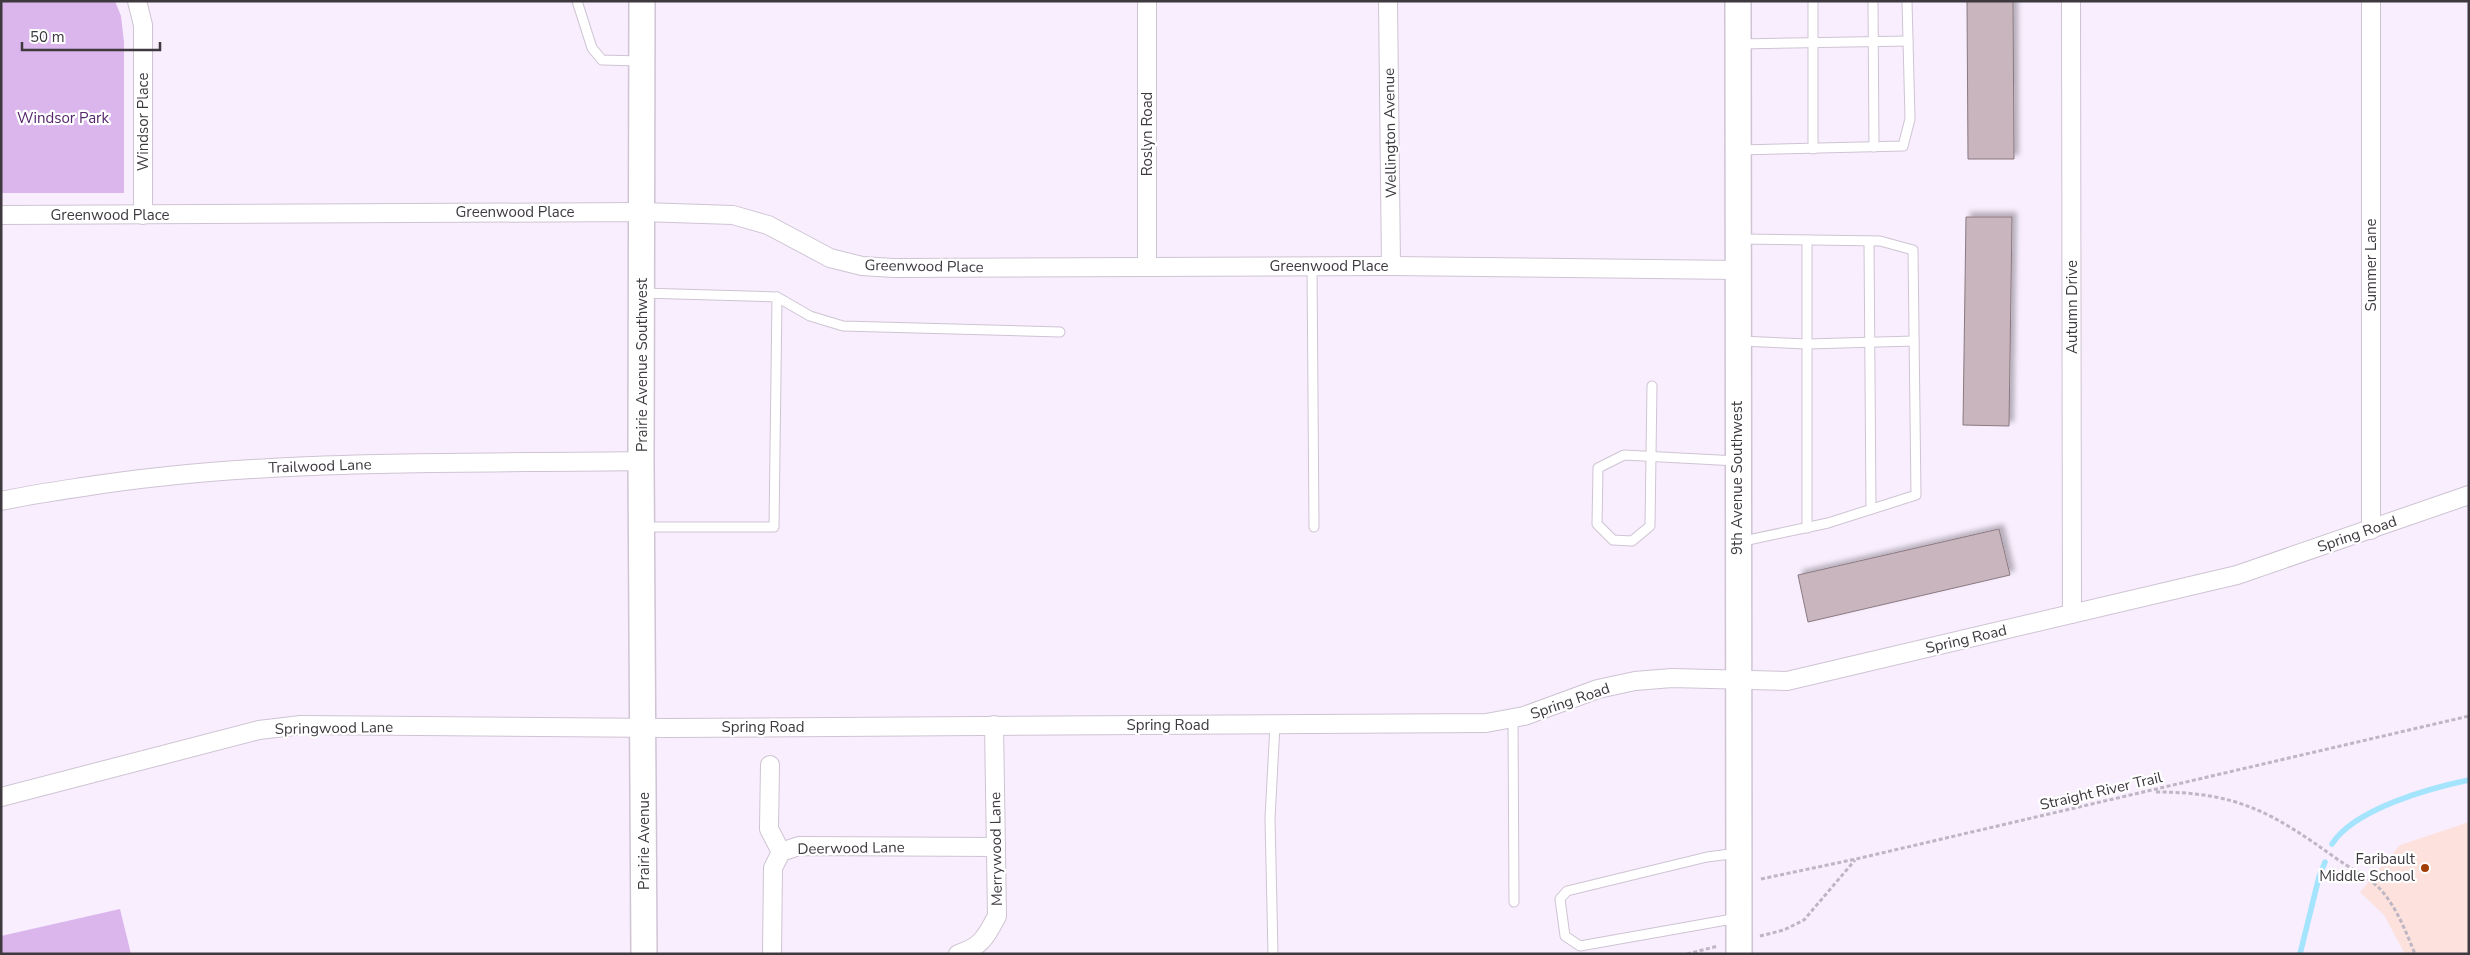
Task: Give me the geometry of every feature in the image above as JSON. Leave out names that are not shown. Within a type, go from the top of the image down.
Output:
[{"type":"street","name":"Windsor Place","points":[[137,1],[143,25],[143,215]]},
{"type":"street","name":"Prairie Avenue Southwest","points":[[642,1],[641,461],[644,728]]},
{"type":"street","name":"Roslyn Road","points":[[1147,1],[1147,266]]},
{"type":"street","name":"Wellington Avenue","points":[[1388,1],[1391,266]]},
{"type":"street","name":"9th Avenue Southwest","points":[[1738,1],[1737,681],[1739,938]]},
{"type":"street","name":"Autumn Drive","points":[[2071,1],[2072,614]]},
{"type":"street","name":"Summer Lane","points":[[2370,1],[2370,530]]},
{"type":"street","name":"Greenwood Place","points":[[1,215],[642,212],[733,215],[768,225],[830,258],[862,266],[904,268],[1391,266],[1737,270]]},
{"type":"street","name":"Trailwood Lane","points":[[1,501],[117,482],[228,470],[323,464],[641,461]]},
{"type":"street","name":"Spring Road","points":[[644,728],[1486,723],[1524,716],[1598,689],[1635,681],[1672,678],[1787,681],[2236,575],[2469,495]]},
{"type":"street","name":"Merrywood Lane","points":[[958,954],[970,950],[985,938],[996,916],[994,726]]},
{"type":"street","name":"Springwood Lane","points":[[1,797],[259,730],[284,727],[644,728]]},
{"type":"street","name":"Prairie Avenue","points":[[644,728],[644,954]]},
{"type":"street","points":[[770,765],[769,829],[782,852]]},
{"type":"street","name":"Deerwood Lane","points":[[772,954],[773,868],[782,852],[799,846],[996,847]]},
{"type":"lane","points":[[577,1],[592,48],[602,60],[642,62]]},
{"type":"lane","points":[[1813,1],[1813,149]]},
{"type":"lane","points":[[1873,1],[1874,147]]},
{"type":"lane","points":[[1737,150],[1903,146],[1910,119],[1907,1]]},
{"type":"lane","points":[[1738,44],[1908,41]]},
{"type":"lane","points":[[1737,238],[1880,241],[1913,250],[1916,495],[1807,528],[1737,543]]},
{"type":"lane","points":[[1807,240],[1807,528]]},
{"type":"lane","points":[[1869,241],[1871,509]]},
{"type":"lane","points":[[1312,266],[1314,527]]},
{"type":"lane","points":[[642,293],[777,296],[810,316],[843,326],[1060,332]]},
{"type":"lane","points":[[642,527],[774,527],[777,296]]},
{"type":"lane","points":[[1737,341],[1807,344],[1914,342]]},
{"type":"lane","points":[[1652,386],[1652,456],[1650,526],[1632,541],[1613,540],[1597,524],[1598,468],[1624,455],[1652,456],[1737,461]]},
{"type":"lane","points":[[1513,718],[1514,902]]},
{"type":"lane","points":[[1273,954],[1270,818],[1275,724]]},
{"type":"lane","points":[[1738,853],[1707,857],[1567,892],[1560,899],[1565,936],[1580,946],[1739,938]]},
{"type":"path","name":"Straight River Trail","points":[[1738,883],[1856,859],[2151,792],[2469,716]]},
{"type":"path","points":[[2151,792],[2187,792],[2224,797],[2279,819],[2380,889],[2394,909],[2415,954]]},
{"type":"path","points":[[1687,954],[1739,938],[1784,930],[1804,920],[1856,859]]},
{"type":"shaded area","name":"Faribault Middle School","points":[[2469,822],[2469,954],[2405,954],[2384,915],[2360,892],[2400,845]]},
{"type":"green space","name":"Windsor Park","points":[[1,1],[115,1],[121,16],[124,42],[124,193],[1,193]]},
{"type":"green space","points":[[120,909],[131,954],[1,954],[1,936]]},
{"type":"building","points":[[1967,1],[2013,1],[2014,159],[1968,159]]},
{"type":"building","points":[[1966,217],[2012,217],[2009,426],[1963,425]]},
{"type":"building","points":[[1999,529],[2010,575],[1808,622],[1798,575]]},
{"type":"waterway","points":[[2332,844],[2357,820],[2375,810],[2434,788],[2469,780]]},
{"type":"waterway","points":[[2300,954],[2319,877],[2325,862]]},
{"type":"place","name":"Faribault Middle School","points":[[2425,868]]}]
